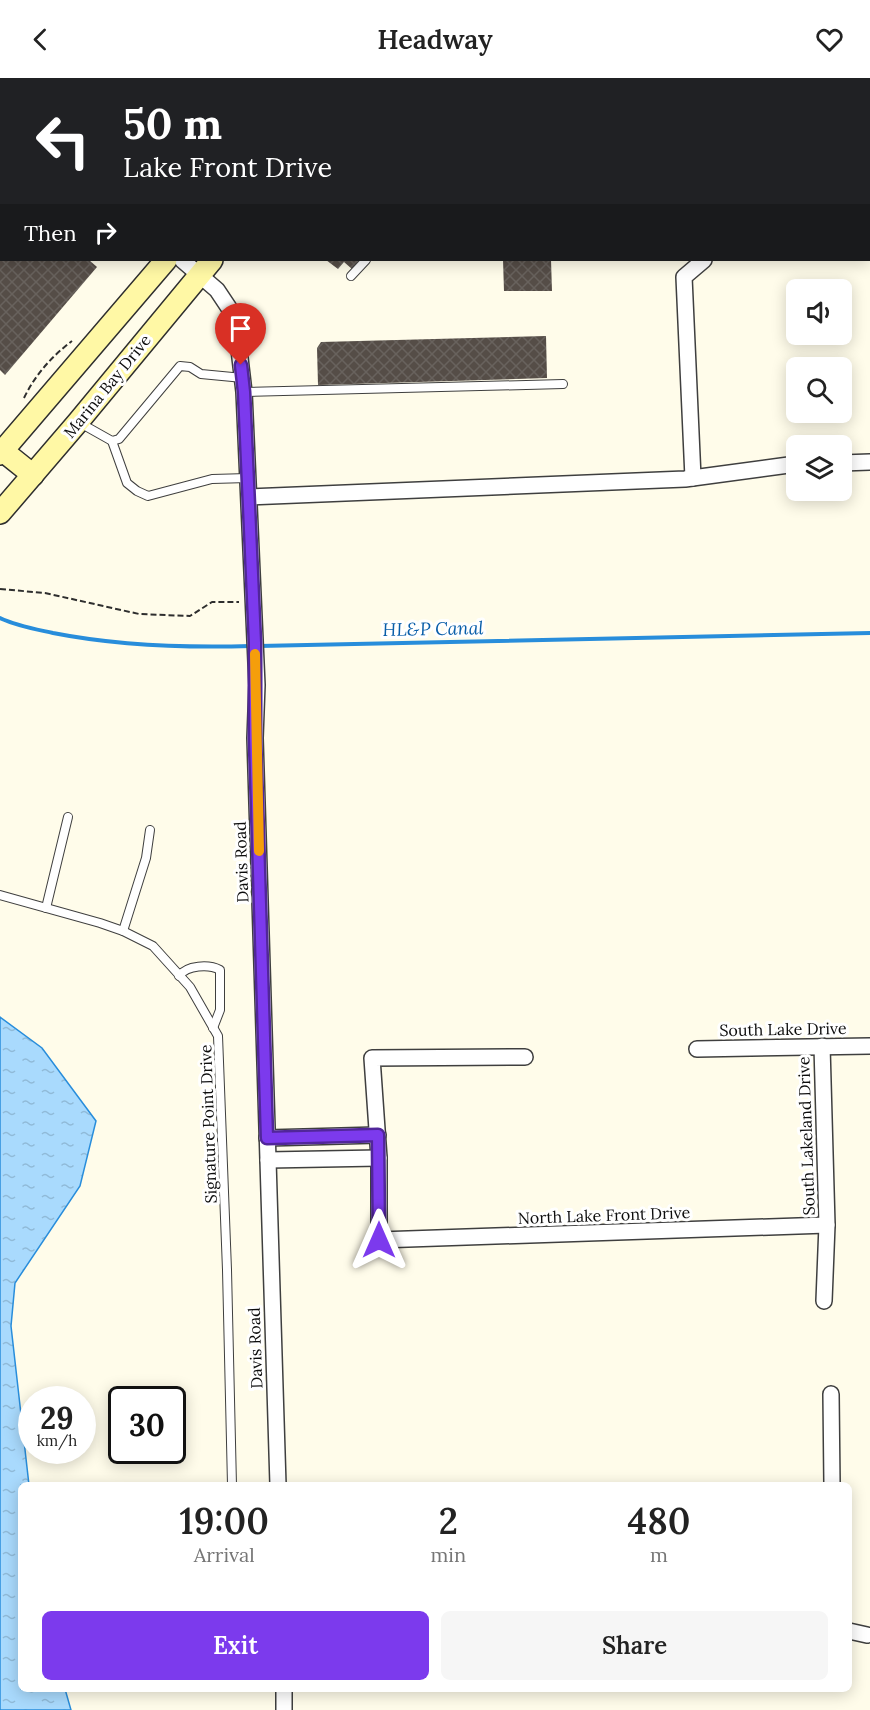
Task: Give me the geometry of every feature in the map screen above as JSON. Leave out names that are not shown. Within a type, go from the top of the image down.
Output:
[{"type":"main road","points":[[33,475],[1,452],[165,261]]},
{"type":"main road","name":"Marina Bay Drive","points":[[0,513],[206,267]]},
{"type":"street","name":"Davis Road","points":[[185,261],[206,267],[236,324],[243,385],[249,497],[248,602],[256,685],[255,738],[278,1482]]},
{"type":"street","points":[[693,478],[684,277],[703,261]]},
{"type":"street","points":[[852,463],[870,462]]},
{"type":"street","points":[[249,497],[693,478],[786,465]]},
{"type":"street","name":"South Lakeland Drive","points":[[822,1046],[827,1226],[824,1301]]},
{"type":"street","name":"South Lake Drive","points":[[697,1049],[870,1046]]},
{"type":"street","points":[[268,1160],[379,1158],[372,1058],[525,1057]]},
{"type":"street","points":[[267,1138],[378,1135]]},
{"type":"street","name":"North Lake Front Drive","points":[[379,1158],[379,1240],[827,1226]]},
{"type":"street","points":[[831,1394],[832,1482]]},
{"type":"street","points":[[852,1632],[867,1635]]},
{"type":"street","points":[[284,1692],[284,1710]]},
{"type":"lane","points":[[351,276],[365,261]]},
{"type":"lane","points":[[112,441],[119,439],[180,366],[190,367],[201,374],[243,385],[563,384]]},
{"type":"lane","points":[[78,422],[112,441],[127,483],[148,496],[212,479],[248,478]]},
{"type":"lane","points":[[46,908],[68,817]]},
{"type":"lane","points":[[123,931],[146,858],[150,830]]},
{"type":"lane","name":"Signature Point Drive","points":[[0,895],[123,931],[153,946],[190,987],[218,1036],[232,1482]]},
{"type":"lane","points":[[179,976],[183,970],[189,968],[216,967],[220,970],[220,1010],[213,1028]]},
{"type":"path","points":[[0,589],[45,593],[150,614],[190,616],[212,602],[248,602]]},
{"type":"water","points":[[0,1017],[42,1048],[96,1121],[80,1186],[15,1283],[11,1326],[18,1388],[18,1464],[27,1464],[29,1482],[18,1482],[18,1692],[66,1692],[71,1710],[0,1710]]},
{"type":"building","points":[[0,261],[90,261],[97,267],[5,375],[0,370]]},
{"type":"building","points":[[327,261],[358,261],[352,269],[344,262],[338,269]]},
{"type":"building","points":[[503,261],[551,261],[552,291],[504,291]]},
{"type":"building","points":[[546,336],[547,378],[318,385],[317,348],[321,342]]},
{"type":"waterway","name":"HL&P Canal","points":[[0,618],[33,629],[102,641],[202,647],[251,646]]},
{"type":"waterway","name":"HL&P Canal","points":[[259,646],[870,633]]},
{"type":"slow traffic","points":[[255,654],[259,851]]},
{"type":"route","points":[[241,365],[256,685],[255,738],[267,1138],[378,1135],[379,1240]]}]
